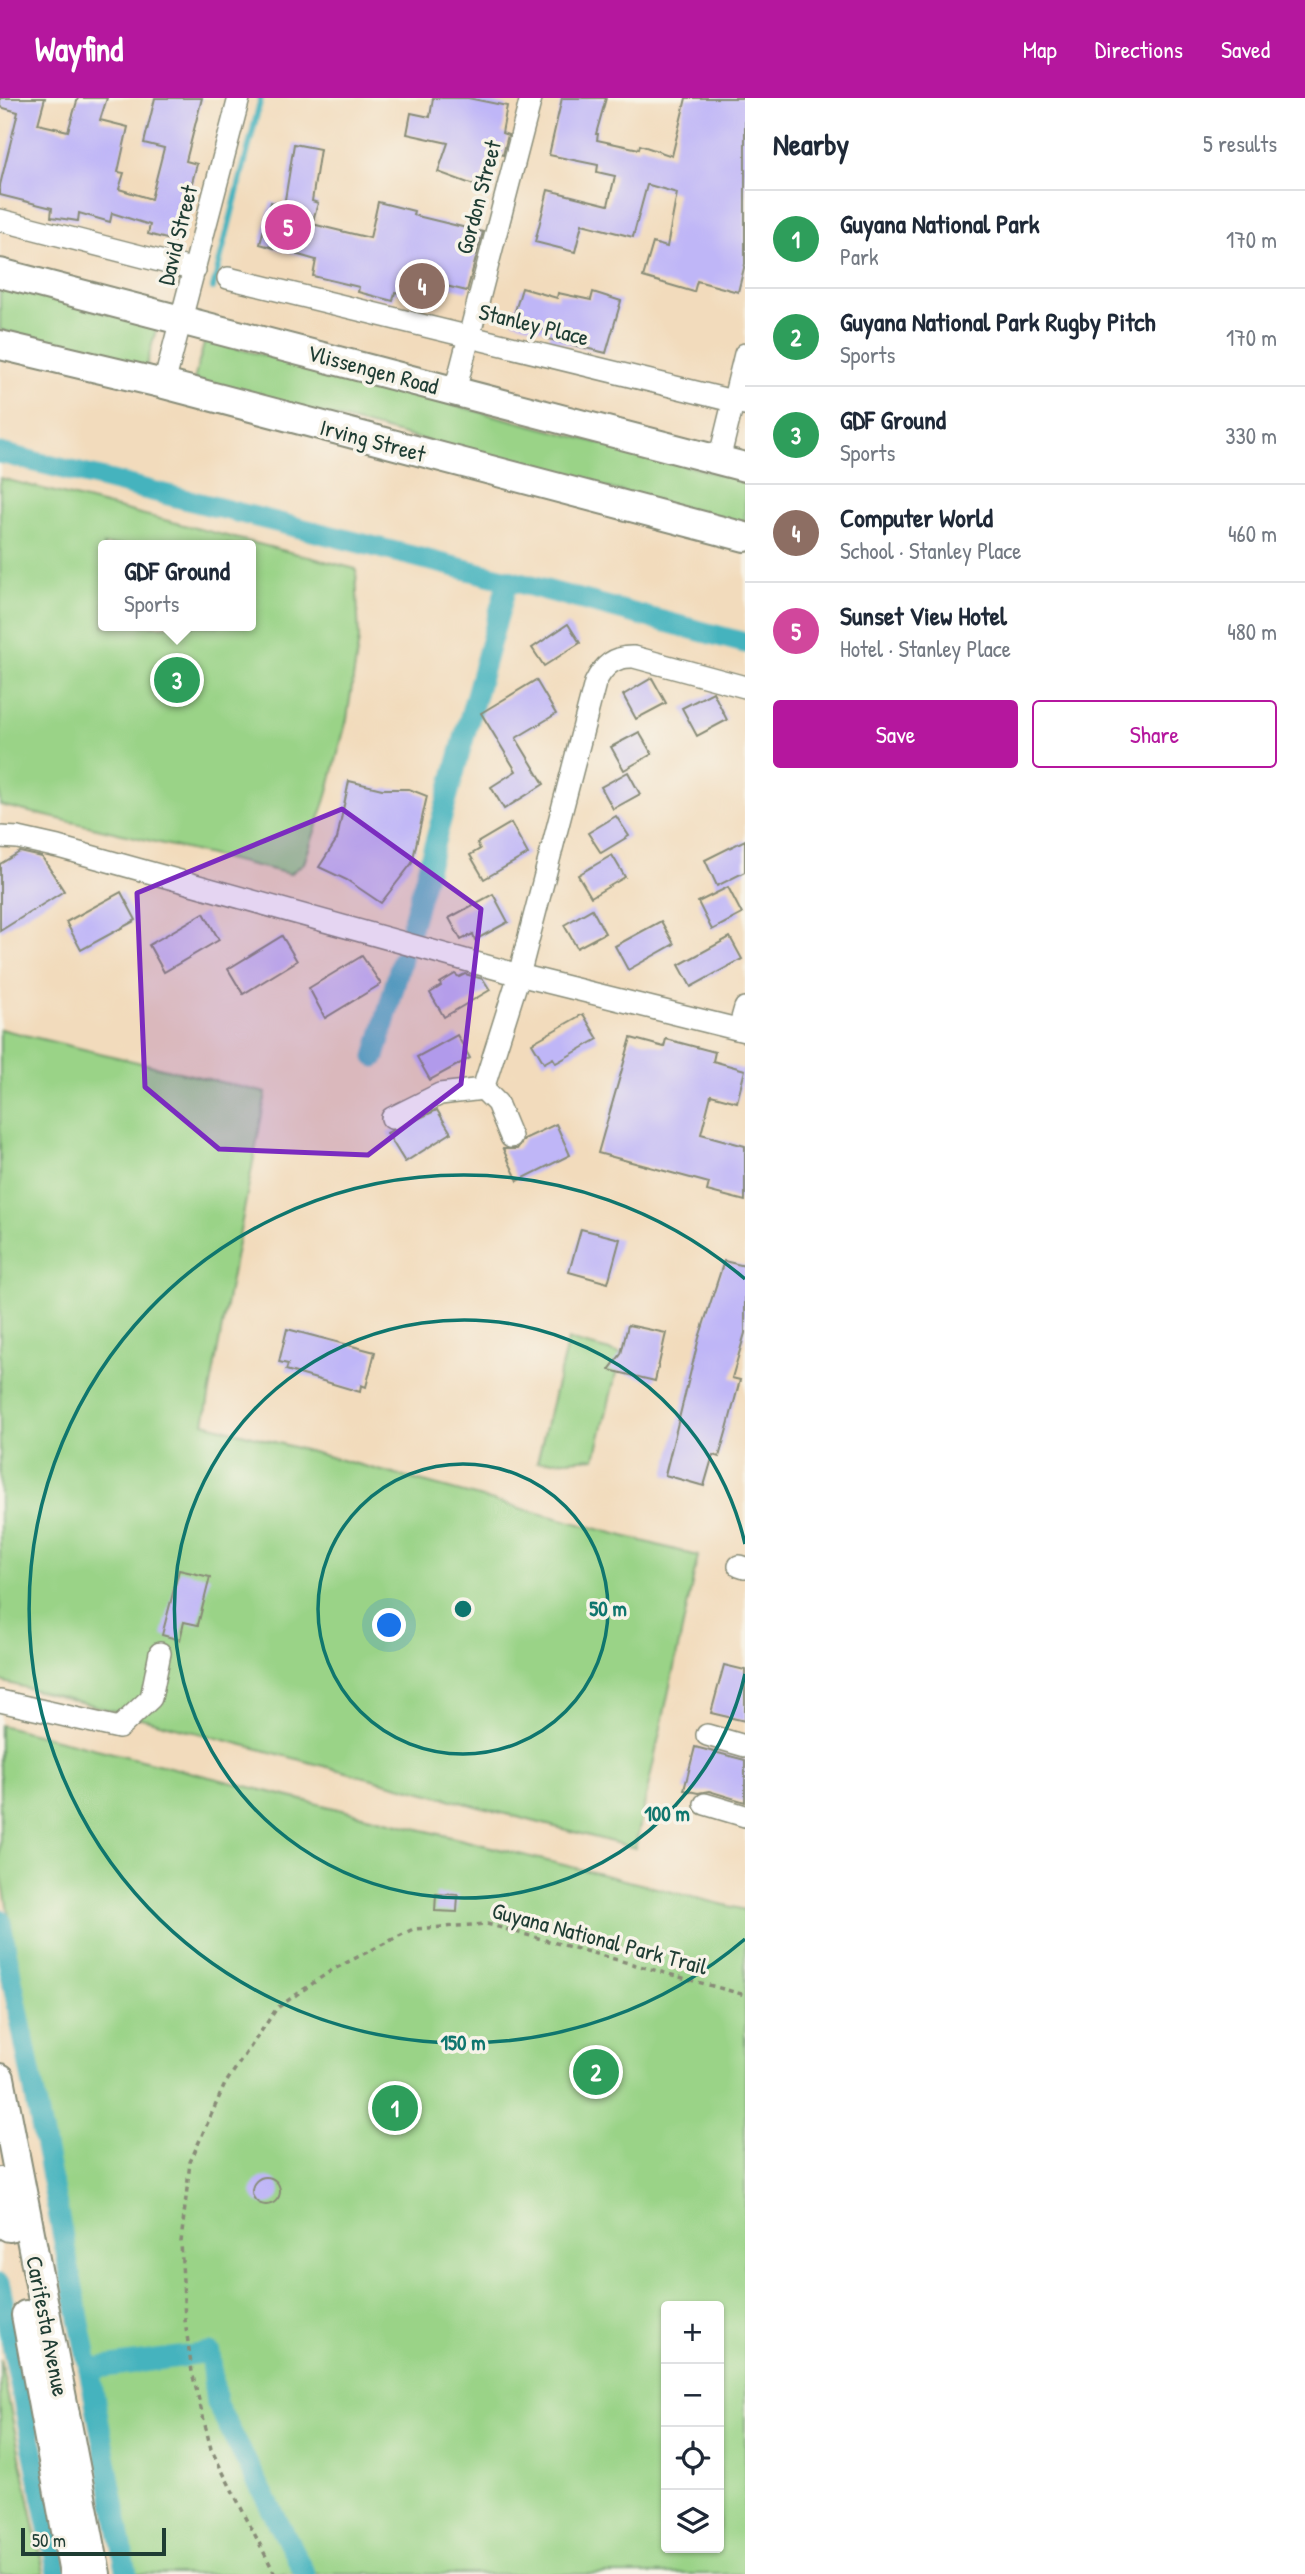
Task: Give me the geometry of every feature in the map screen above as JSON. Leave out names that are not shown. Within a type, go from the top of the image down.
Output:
[{"type":"main road","name":"Vlissengen Road","points":[[0,272],[183,316],[732,463]]},
{"type":"main road","name":"Irving Street","points":[[0,345],[164,384],[745,537]]},
{"type":"main road","name":"Carifesta Avenue","points":[[0,2078],[96,2574]]},
{"type":"main road","name":"Carifesta Avenue","points":[[0,2182],[74,2574]]},
{"type":"street","name":"David Street","points":[[164,384],[239,98]]},
{"type":"street","name":"Gordon Street","points":[[455,391],[531,98]]},
{"type":"street","points":[[0,220],[194,273]]},
{"type":"street","name":"Stanley Place","points":[[228,278],[739,402]]},
{"type":"street","points":[[732,463],[745,354]]},
{"type":"street","points":[[483,1089],[519,975],[595,684],[601,671],[616,659],[634,657],[745,687]]},
{"type":"street","points":[[0,838],[18,838],[58,847],[519,975],[743,1023]]},
{"type":"street","points":[[393,1118],[440,1094],[483,1089]]},
{"type":"street","points":[[483,1089],[496,1103],[511,1137]]},
{"type":"street","points":[[0,1701],[118,1728],[151,1698],[160,1653]]},
{"type":"street","points":[[707,1735],[745,1746]]},
{"type":"street","points":[[705,1804],[745,1816]]},
{"type":"path","name":"Guyana National Park Trail","points":[[275,2574],[211,2449],[190,2364],[181,2242],[190,2162],[225,2084],[277,2007],[332,1970],[413,1929],[487,1924],[745,1995]]},
{"type":"highlighted area","points":[[342,809],[481,909],[461,1084],[368,1155],[219,1149],[145,1087],[137,893]]},
{"type":"green space","points":[[0,286],[157,326],[146,367],[0,330]]},
{"type":"green space","points":[[205,340],[745,481],[745,524],[194,380]]},
{"type":"green space","points":[[0,478],[243,540],[98,540],[98,631],[256,631],[256,543],[356,569],[359,640],[347,719],[326,799],[304,863],[290,874],[0,805]]},
{"type":"green space","points":[[0,1029],[266,1093],[204,1423],[698,1556],[635,1848],[0,1681]]},
{"type":"green space","points":[[568,1340],[621,1354],[595,1458],[537,1462]]},
{"type":"green space","points":[[0,1725],[745,1910],[745,2574],[132,2574],[0,1867]]},
{"type":"green space","points":[[0,2359],[43,2568],[44,2574],[0,2574]]},
{"type":"building","points":[[0,98],[45,98],[38,124],[68,131],[78,98],[107,98],[100,120],[128,127],[118,172],[124,173],[119,189],[151,199],[164,148],[144,143],[155,98],[202,98],[186,161],[197,164],[190,190],[187,189],[174,241],[148,234],[150,225],[112,213],[110,222],[79,213],[78,221],[51,217],[52,208],[0,195],[0,185],[18,112],[0,107]]},
{"type":"building","points":[[433,98],[468,98],[507,106],[502,133],[508,135],[503,155],[491,152],[479,187],[438,172],[448,143],[407,134],[411,113],[430,117]]},
{"type":"building","points":[[562,98],[606,98],[596,134],[597,140],[639,149],[640,145],[672,156],[686,98],[745,98],[745,264],[738,292],[697,281],[694,292],[643,277],[653,243],[667,247],[677,193],[649,185],[633,237],[582,224],[575,252],[535,242],[548,190],[608,205],[615,176],[597,172],[598,165],[549,155]]},
{"type":"building","points":[[294,144],[320,149],[312,201],[318,203],[312,224],[370,238],[378,202],[414,211],[413,215],[483,232],[467,291],[433,283],[429,300],[395,292],[393,301],[358,292],[359,287],[313,276],[316,260],[260,244],[271,202],[284,206]]},
{"type":"building","points":[[522,288],[557,298],[558,293],[591,300],[593,292],[621,301],[606,353],[548,339],[550,332],[512,321]]},
{"type":"building","points":[[568,624],[580,643],[544,666],[532,648]]},
{"type":"building","points":[[652,678],[666,703],[636,719],[623,695]]},
{"type":"building","points":[[536,680],[556,714],[516,738],[544,784],[504,809],[491,787],[516,771],[481,713]]},
{"type":"building","points":[[713,692],[727,720],[697,736],[682,708]]},
{"type":"building","points":[[639,732],[652,754],[624,770],[611,747]]},
{"type":"building","points":[[628,772],[640,794],[613,809],[601,787]]},
{"type":"building","points":[[349,781],[382,789],[409,789],[427,796],[412,863],[381,903],[347,880],[319,867],[337,839]]},
{"type":"building","points":[[616,816],[629,836],[601,853],[588,833]]},
{"type":"building","points":[[511,823],[528,854],[484,879],[470,855],[480,849],[477,843]]},
{"type":"building","points":[[745,840],[745,872],[717,886],[705,860]]},
{"type":"building","points":[[20,852],[42,857],[64,891],[0,931],[0,864]]},
{"type":"building","points":[[612,855],[625,877],[591,897],[578,875]]},
{"type":"building","points":[[728,887],[742,914],[712,930],[698,902]]},
{"type":"building","points":[[121,892],[136,920],[81,950],[66,922]]},
{"type":"building","points":[[493,894],[508,922],[475,940],[473,934],[461,940],[449,918]]},
{"type":"building","points":[[592,909],[605,933],[577,948],[564,925]]},
{"type":"building","points":[[204,913],[219,940],[164,972],[149,945]]},
{"type":"building","points":[[661,921],[674,944],[628,970],[615,946]]},
{"type":"building","points":[[282,936],[297,961],[243,994],[228,969]]},
{"type":"building","points":[[730,937],[742,959],[691,987],[679,965]]},
{"type":"building","points":[[362,956],[381,984],[325,1018],[309,988]]},
{"type":"building","points":[[455,974],[459,977],[465,974],[483,979],[490,990],[444,1017],[430,993]]},
{"type":"building","points":[[583,1014],[598,1039],[556,1063],[553,1058],[544,1063],[532,1043]]},
{"type":"building","points":[[457,1035],[470,1058],[430,1080],[417,1057]]},
{"type":"building","points":[[631,1038],[664,1047],[666,1039],[715,1052],[713,1061],[745,1070],[737,1102],[711,1095],[701,1134],[745,1146],[745,1201],[707,1191],[709,1183],[598,1153]]},
{"type":"building","points":[[437,1110],[451,1133],[405,1162],[387,1133]]},
{"type":"building","points":[[556,1124],[570,1155],[518,1181],[503,1149],[517,1149],[524,1139]]},
{"type":"building","points":[[581,1229],[620,1239],[608,1283],[569,1272]]},
{"type":"building","points":[[724,1261],[745,1266],[745,1333],[732,1378],[740,1380],[727,1429],[719,1457],[713,1455],[704,1486],[665,1475],[699,1338]]},
{"type":"building","points":[[628,1325],[666,1333],[655,1381],[609,1370],[621,1354]]},
{"type":"building","points":[[287,1329],[375,1352],[366,1387],[361,1385],[360,1392],[286,1370],[288,1364],[279,1362]]},
{"type":"building","points":[[179,1570],[210,1577],[198,1625],[184,1622],[180,1640],[162,1635]]},
{"type":"building","points":[[724,1665],[745,1670],[745,1721],[711,1713]]},
{"type":"building","points":[[695,1747],[745,1760],[745,1802],[709,1791],[698,1793],[684,1790]]},
{"type":"building","points":[[436,1894],[458,1895],[457,1912],[435,1911]]},
{"type":"building","points":[[266,2177],[276,2181],[280,2191],[276,2201],[266,2205],[256,2201],[252,2191],[256,2181]]},
{"type":"waterway","points":[[213,288],[261,98]]},
{"type":"waterway","points":[[0,453],[508,580]]},
{"type":"waterway","points":[[411,928],[508,580],[745,643]]},
{"type":"waterway","points":[[375,1057],[402,959]]},
{"type":"waterway","points":[[0,1919],[89,2369],[210,2353],[216,2403],[305,2574]]},
{"type":"waterway","points":[[0,2285],[58,2574]]},
{"type":"waterway","points":[[89,2369],[127,2574]]},
{"type":"place","name":"Sunset View Hotel","points":[[288,227]]},
{"type":"place","name":"Computer World","points":[[422,286]]},
{"type":"place","name":"GDF Ground","points":[[177,680]]},
{"type":"place","name":"Guyana National Park Rugby Pitch","points":[[596,2072]]},
{"type":"place","name":"Guyana National Park","points":[[395,2108]]}]
